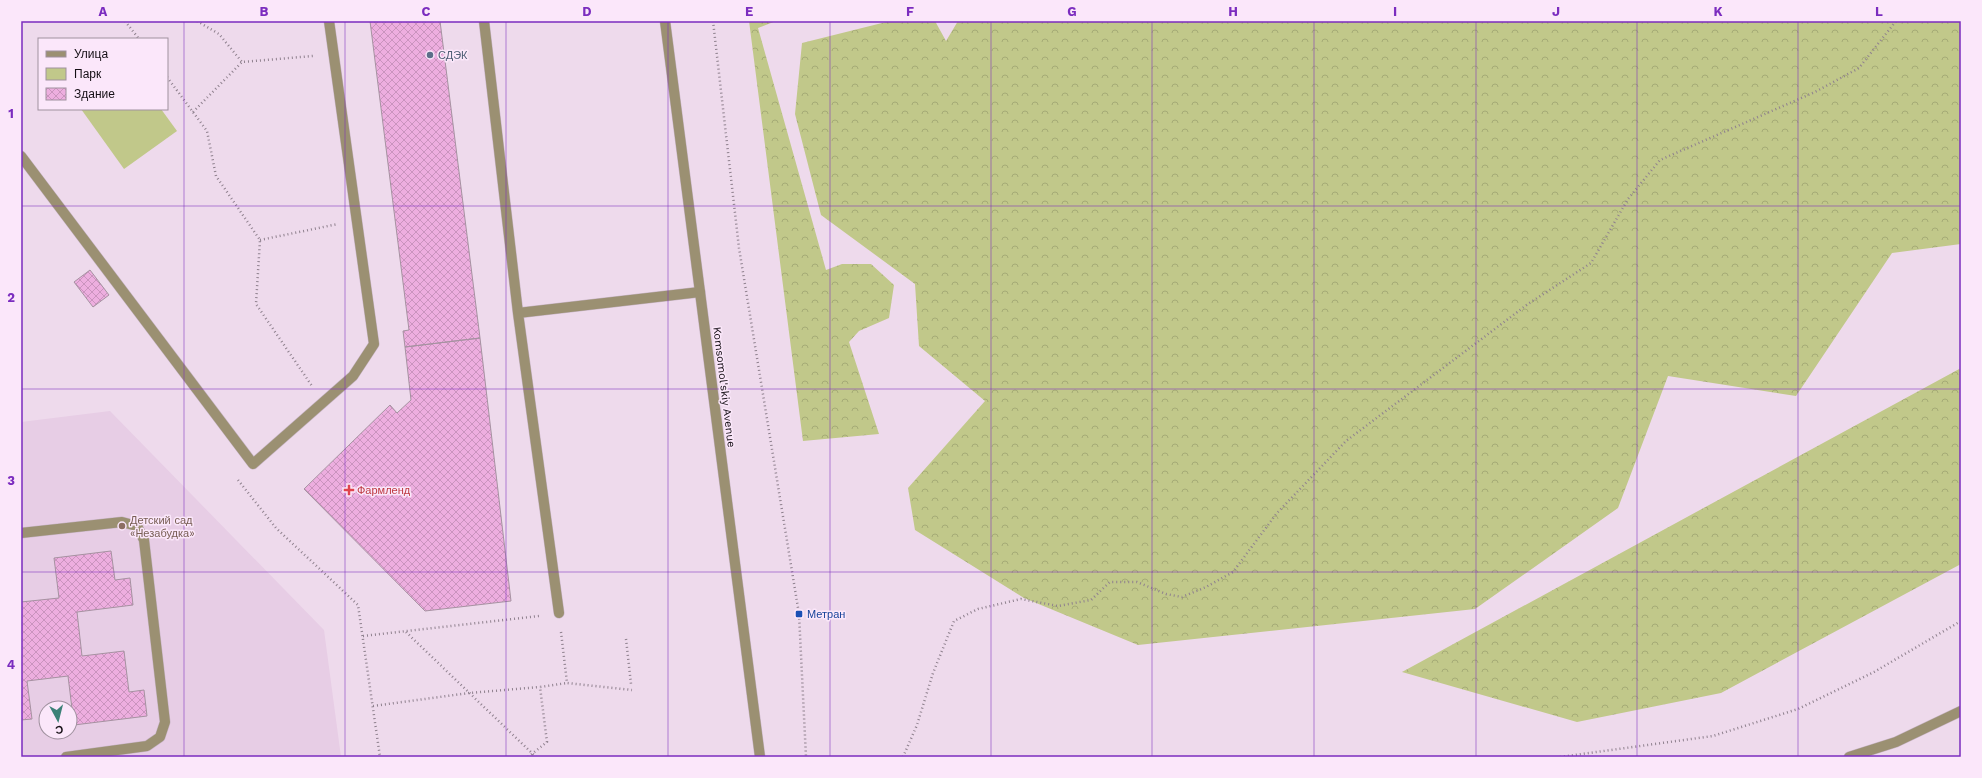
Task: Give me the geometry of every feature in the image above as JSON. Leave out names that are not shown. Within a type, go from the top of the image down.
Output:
[{"type":"street","points":[[21,156],[253,464],[353,376],[374,344],[328,21]]},
{"type":"street","points":[[484,21],[518,313],[559,613]]},
{"type":"street","name":"Komsomol'skiy Avenue","points":[[665,21],[760,757]]},
{"type":"street","points":[[518,313],[700,292]]},
{"type":"street","points":[[21,533],[122,522],[137,526],[144,540],[165,722],[160,737],[146,746],[66,757]]},
{"type":"street","points":[[1849,757],[1896,742],[1961,712]]},
{"type":"path","points":[[125,21],[138,38]]},
{"type":"path","points":[[197,21],[219,34],[242,62]]},
{"type":"path","points":[[713,21],[739,248],[799,614],[806,757]]},
{"type":"path","points":[[903,757],[917,725],[932,673],[954,621],[978,609],[1021,600],[1058,606],[1091,600],[1110,582],[1137,582],[1166,594],[1182,597],[1206,587],[1232,572],[1277,513],[1346,441],[1528,304],[1591,263],[1628,199],[1660,160],[1815,92],[1859,68],[1896,21]]},
{"type":"path","points":[[193,112],[242,62],[333,55]]},
{"type":"path","points":[[168,78],[207,131],[216,176],[260,240],[256,304],[324,402]]},
{"type":"path","points":[[260,240],[357,220]]},
{"type":"path","points":[[253,464],[237,478],[276,528],[358,605],[380,757]]},
{"type":"path","points":[[363,636],[559,613],[567,684]]},
{"type":"path","points":[[1560,757],[1713,736],[1798,709],[1874,672],[1961,621]]},
{"type":"path","points":[[406,631],[536,757]]},
{"type":"path","points":[[626,639],[631,684]]},
{"type":"path","points":[[372,706],[469,693],[567,684],[632,690]]},
{"type":"path","points":[[528,757],[547,742],[540,687]]},
{"type":"shaded area","name":"Детский сад «Незабудка»","points":[[110,411],[324,630],[341,757],[21,757],[21,422]]},
{"type":"green space","points":[[749,21],[776,21],[758,28],[826,270],[842,264],[871,264],[894,285],[889,318],[859,331],[849,342],[879,434],[803,441]]},
{"type":"green space","points":[[890,21],[935,21],[946,41],[958,21],[1961,21],[1961,244],[1892,253],[1796,396],[1668,376],[1618,508],[1475,609],[1138,645],[1024,598],[915,530],[908,488],[985,401],[919,346],[915,284],[821,215],[795,114],[802,43]]},
{"type":"green space","points":[[82,110],[162,110],[177,131],[124,169]]},
{"type":"green space","points":[[1961,368],[1961,564],[1721,693],[1577,722],[1402,672]]},
{"type":"building","points":[[370,21],[440,21],[480,338],[405,347],[403,331],[409,330]]},
{"type":"building","points":[[90,270],[109,295],[93,307],[74,282]]},
{"type":"building","points":[[480,338],[511,601],[425,611],[304,489],[390,405],[397,413],[411,400],[405,347]]},
{"type":"building","points":[[111,551],[115,580],[130,578],[133,605],[77,612],[82,656],[124,651],[129,692],[144,690],[147,716],[78,725],[78,700],[71,700],[68,676],[27,681],[32,719],[21,720],[21,602],[59,598],[54,558]]},
{"type":"place","name":"СДЭК","points":[[430,55]]},
{"type":"place","name":"Фармленд","points":[[349,490]]},
{"type":"place","name":"Детский сад «Незабудка»","points":[[122,526]]},
{"type":"place","name":"Метран","points":[[799,614]]}]
